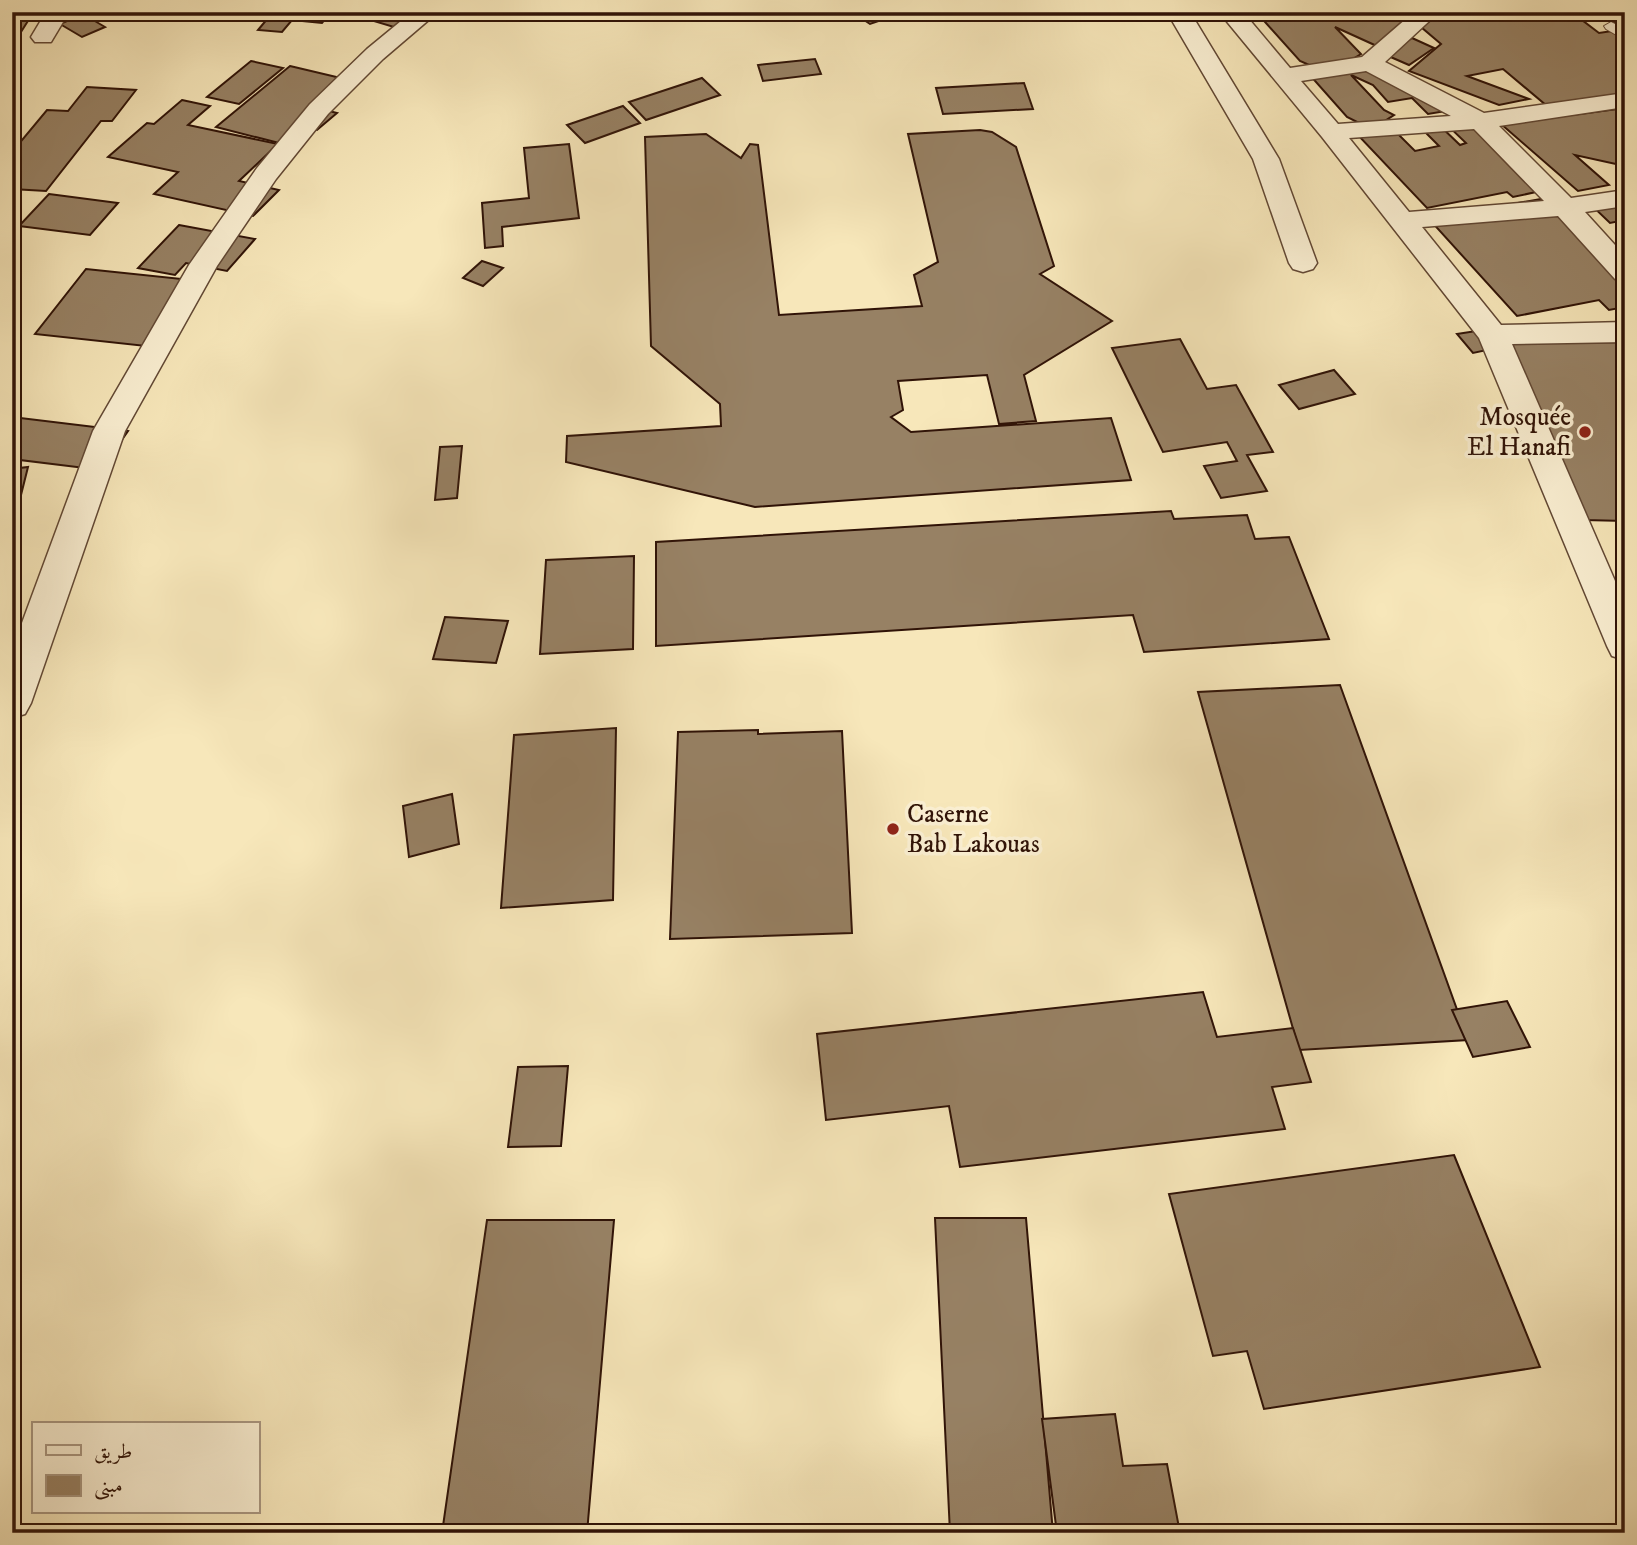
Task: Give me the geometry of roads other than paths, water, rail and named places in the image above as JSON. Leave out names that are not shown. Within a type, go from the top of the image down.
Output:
[{"type":"street","points":[[43,37],[58,12]]},
{"type":"street","points":[[12,703],[109,431],[203,265],[266,174],[319,108],[375,54],[427,12]]},
{"type":"street","points":[[1178,12],[1266,159],[1303,263]]},
{"type":"street","points":[[1230,12],[1331,132],[1493,335],[1625,646]]},
{"type":"street","points":[[1283,76],[1369,63],[1428,12]]},
{"type":"street","points":[[1369,63],[1480,121],[1565,207],[1625,273]]},
{"type":"street","points":[[1331,132],[1480,121],[1625,100]]},
{"type":"street","points":[[1401,221],[1565,207],[1625,198]]},
{"type":"street","points":[[1493,335],[1625,332]]},
{"type":"lane","points":[[1611,26],[1625,36]]},
{"type":"place","name":"Mosquée El Hanafi","points":[[1585,432]]},
{"type":"place","name":"Caserne Bab Lakouas","points":[[893,829]]}]
